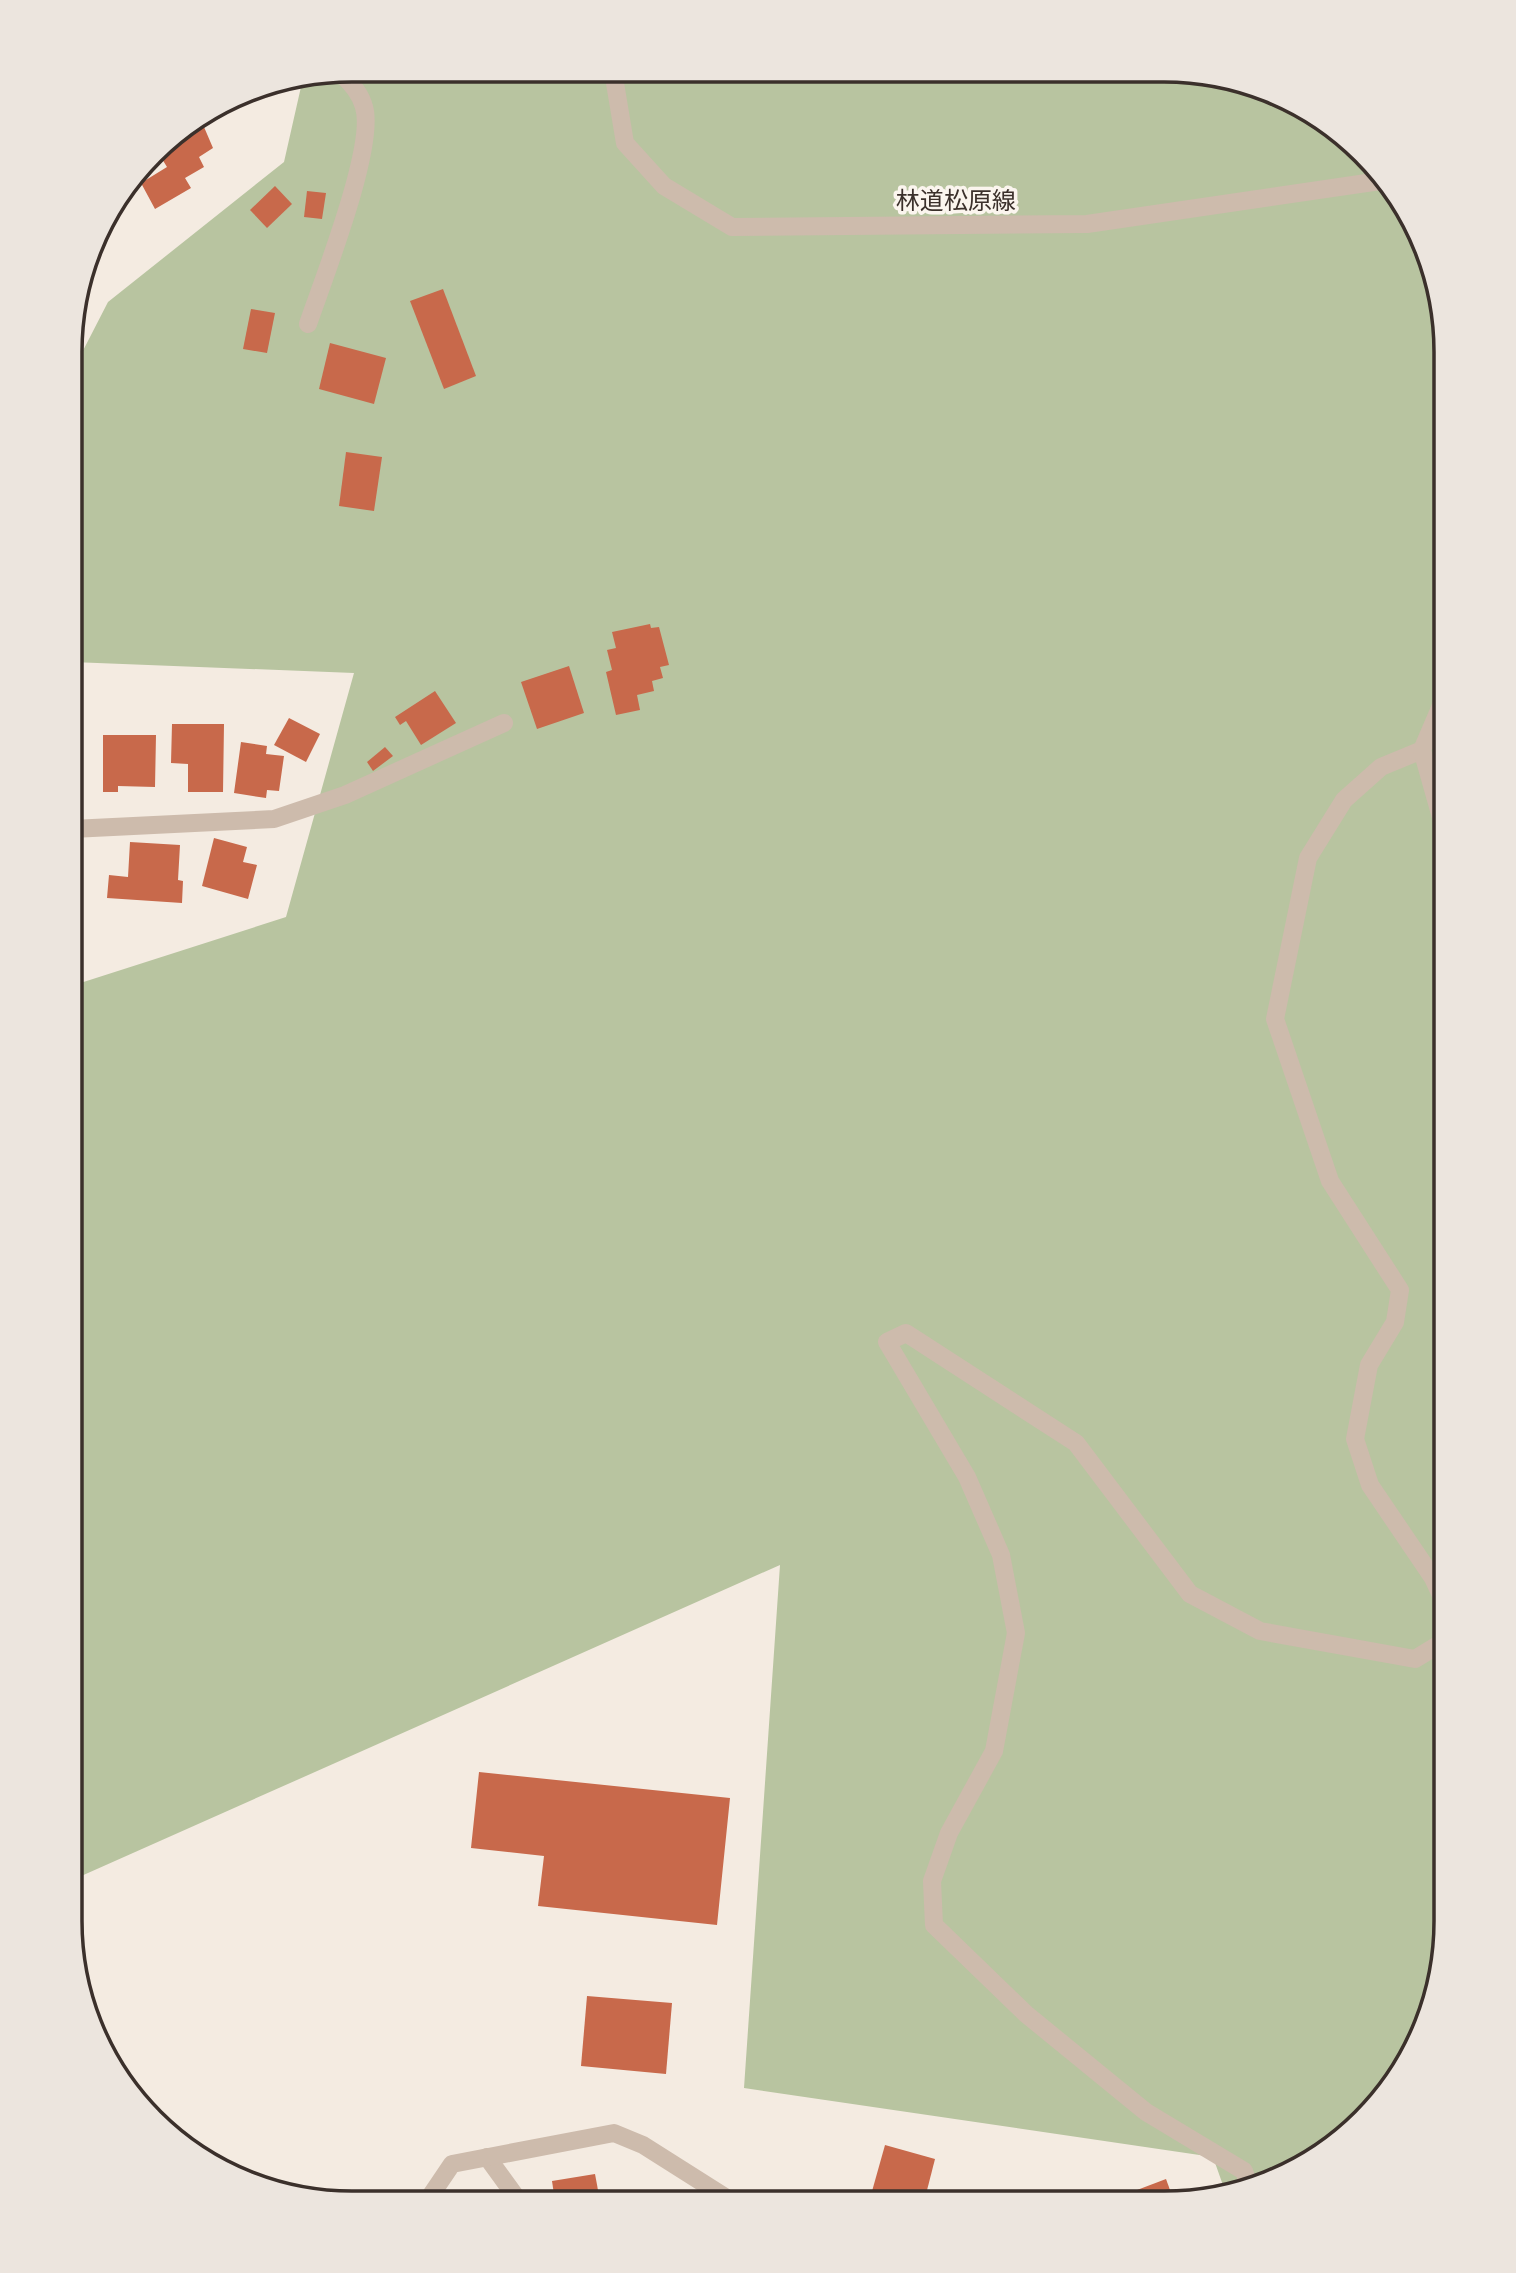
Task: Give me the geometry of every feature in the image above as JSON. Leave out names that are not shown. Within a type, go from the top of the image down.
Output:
[{"type":"street","points":[[308,324],[355,183],[367,126],[365,107],[350,82]]},
{"type":"street","name":"林道松原線","points":[[615,82],[625,143],[664,186],[732,227],[1087,224],[1373,182]]},
{"type":"street","points":[[1434,722],[1422,750],[1434,792]]},
{"type":"street","points":[[82,829],[274,819],[345,795],[504,723]]},
{"type":"street","points":[[1422,750],[1381,767],[1344,800],[1308,858],[1275,1019],[1330,1181],[1400,1290],[1395,1322],[1369,1365],[1355,1439],[1370,1485],[1434,1580]]},
{"type":"street","points":[[1246,2177],[1244,2171],[1146,2112],[1026,2014],[934,1925],[932,1881],[949,1833],[994,1751],[1016,1633],[1001,1555],[976,1499],[920,1395],[887,1342],[906,1333],[1076,1443],[1190,1594],[1260,1631],[1415,1659],[1434,1647]]},
{"type":"street","points":[[434,2191],[452,2164],[614,2133],[643,2145],[716,2191]]},
{"type":"street","points":[[486,2157],[512,2191]]},
{"type":"green space","points":[[1163,82],[1233,91],[1299,118],[1355,161],[1398,217],[1425,283],[1434,353],[1434,1920],[1425,1990],[1398,2056],[1355,2112],[1299,2155],[1267,2170],[1223,2184],[1213,2157],[744,2088],[780,1565],[82,1876],[82,982],[286,917],[354,673],[82,662],[82,353],[108,302],[284,162],[301,87],[335,83]]},
{"type":"building","points":[[204,127],[213,148],[199,157],[204,167],[185,178],[191,188],[155,209],[141,184],[167,167],[162,160]]},
{"type":"building","points":[[275,186],[292,204],[267,228],[250,210]]},
{"type":"building","points":[[307,191],[326,193],[322,219],[304,217]]},
{"type":"building","points":[[443,289],[476,376],[444,389],[410,301]]},
{"type":"building","points":[[251,309],[275,313],[267,353],[243,349]]},
{"type":"building","points":[[330,343],[386,358],[374,404],[319,389]]},
{"type":"building","points":[[346,452],[382,457],[374,511],[339,506]]},
{"type":"building","points":[[650,624],[651,628],[659,627],[669,665],[660,667],[663,678],[652,681],[654,691],[637,695],[640,710],[616,715],[606,672],[612,670],[607,650],[616,648],[612,632]]},
{"type":"building","points":[[569,666],[584,713],[537,729],[521,682]]},
{"type":"building","points":[[435,691],[456,723],[421,745],[406,721],[400,725],[395,717]]},
{"type":"building","points":[[289,718],[320,734],[306,762],[274,745]]},
{"type":"building","points":[[172,724],[224,724],[223,792],[188,792],[188,764],[171,763]]},
{"type":"building","points":[[103,735],[156,735],[155,787],[118,786],[118,792],[103,792]]},
{"type":"building","points":[[241,742],[267,746],[266,754],[284,756],[279,791],[267,790],[266,798],[234,793]]},
{"type":"building","points":[[385,747],[393,756],[373,771],[367,762]]},
{"type":"building","points":[[214,838],[247,847],[243,862],[257,865],[248,899],[202,886]]},
{"type":"building","points":[[130,842],[180,845],[178,880],[183,881],[182,903],[107,898],[109,875],[128,877]]},
{"type":"building","points":[[479,1772],[730,1798],[717,1925],[538,1906],[544,1856],[471,1848]]},
{"type":"building","points":[[587,1996],[672,2003],[666,2074],[581,2066]]},
{"type":"building","points":[[885,2145],[935,2159],[927,2191],[872,2191]]},
{"type":"building","points":[[595,2174],[598,2191],[554,2191],[552,2181]]},
{"type":"building","points":[[1166,2179],[1170,2191],[1163,2191],[1134,2191]]}]
